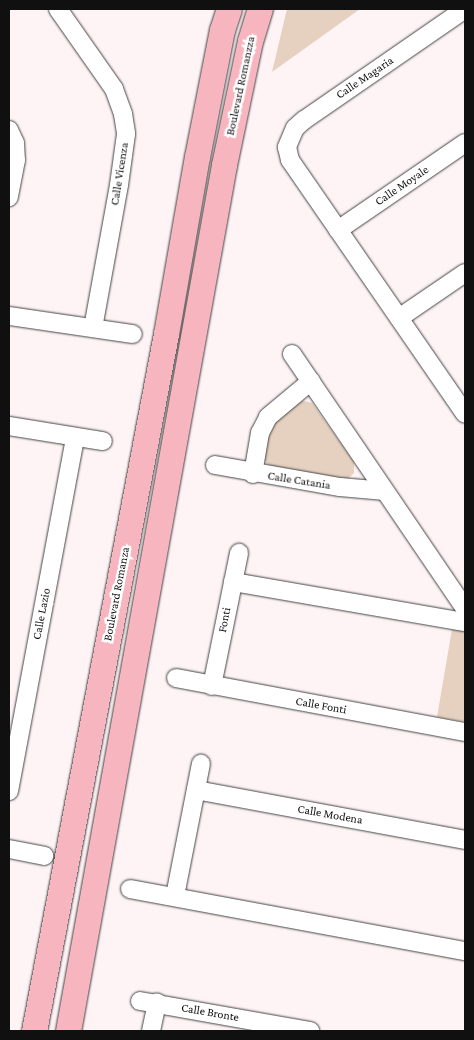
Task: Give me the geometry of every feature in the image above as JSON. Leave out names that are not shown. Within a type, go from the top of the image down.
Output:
[{"type":"main road","points":[[68,1031],[224,165],[197,157],[222,30],[229,9]]},
{"type":"main road","name":"Boulevard Romanzza","points":[[224,165],[250,41],[260,9]]},
{"type":"main road","name":"Boulevard Romanza","points":[[34,1031],[162,354],[197,157]]},
{"type":"street","name":"Calle Vicenza","points":[[58,9],[114,89],[123,114],[126,134],[119,186],[93,328]]},
{"type":"street","name":"Calle Magaria","points":[[338,230],[290,160],[287,147],[295,128],[465,10]]},
{"type":"street","points":[[9,130],[15,143],[16,160],[9,197]]},
{"type":"street","name":"Calle Moyale","points":[[338,230],[465,143]]},
{"type":"street","points":[[338,230],[465,413]]},
{"type":"street","points":[[399,318],[465,273]]},
{"type":"street","points":[[9,316],[132,334]]},
{"type":"street","points":[[292,354],[465,609]]},
{"type":"street","points":[[253,474],[260,433],[268,417],[311,381]]},
{"type":"street","points":[[9,426],[103,442]]},
{"type":"street","name":"Calle Lazio","points":[[9,791],[75,438]]},
{"type":"street","name":"Calle Catania","points":[[215,465],[253,474],[340,487],[385,491]]},
{"type":"street","name":"Fonti","points":[[212,686],[239,553]]},
{"type":"street","points":[[233,582],[465,622]]},
{"type":"street","name":"Calle Fonti","points":[[176,678],[465,732]]},
{"type":"street","points":[[176,896],[201,764]]},
{"type":"street","name":"Calle Modena","points":[[196,790],[465,840]]},
{"type":"street","points":[[9,849],[44,856]]},
{"type":"street","points":[[130,889],[465,951]]},
{"type":"street","name":"Calle Bronte","points":[[151,1031],[148,1002],[310,1031]]},
{"type":"shaded area","points":[[287,9],[360,9],[272,72]]},
{"type":"shaded area","points":[[300,400],[312,403],[354,462],[354,473],[348,479],[270,467],[262,458],[269,420]]},
{"type":"shaded area","points":[[452,629],[465,631],[465,722],[437,717]]}]
